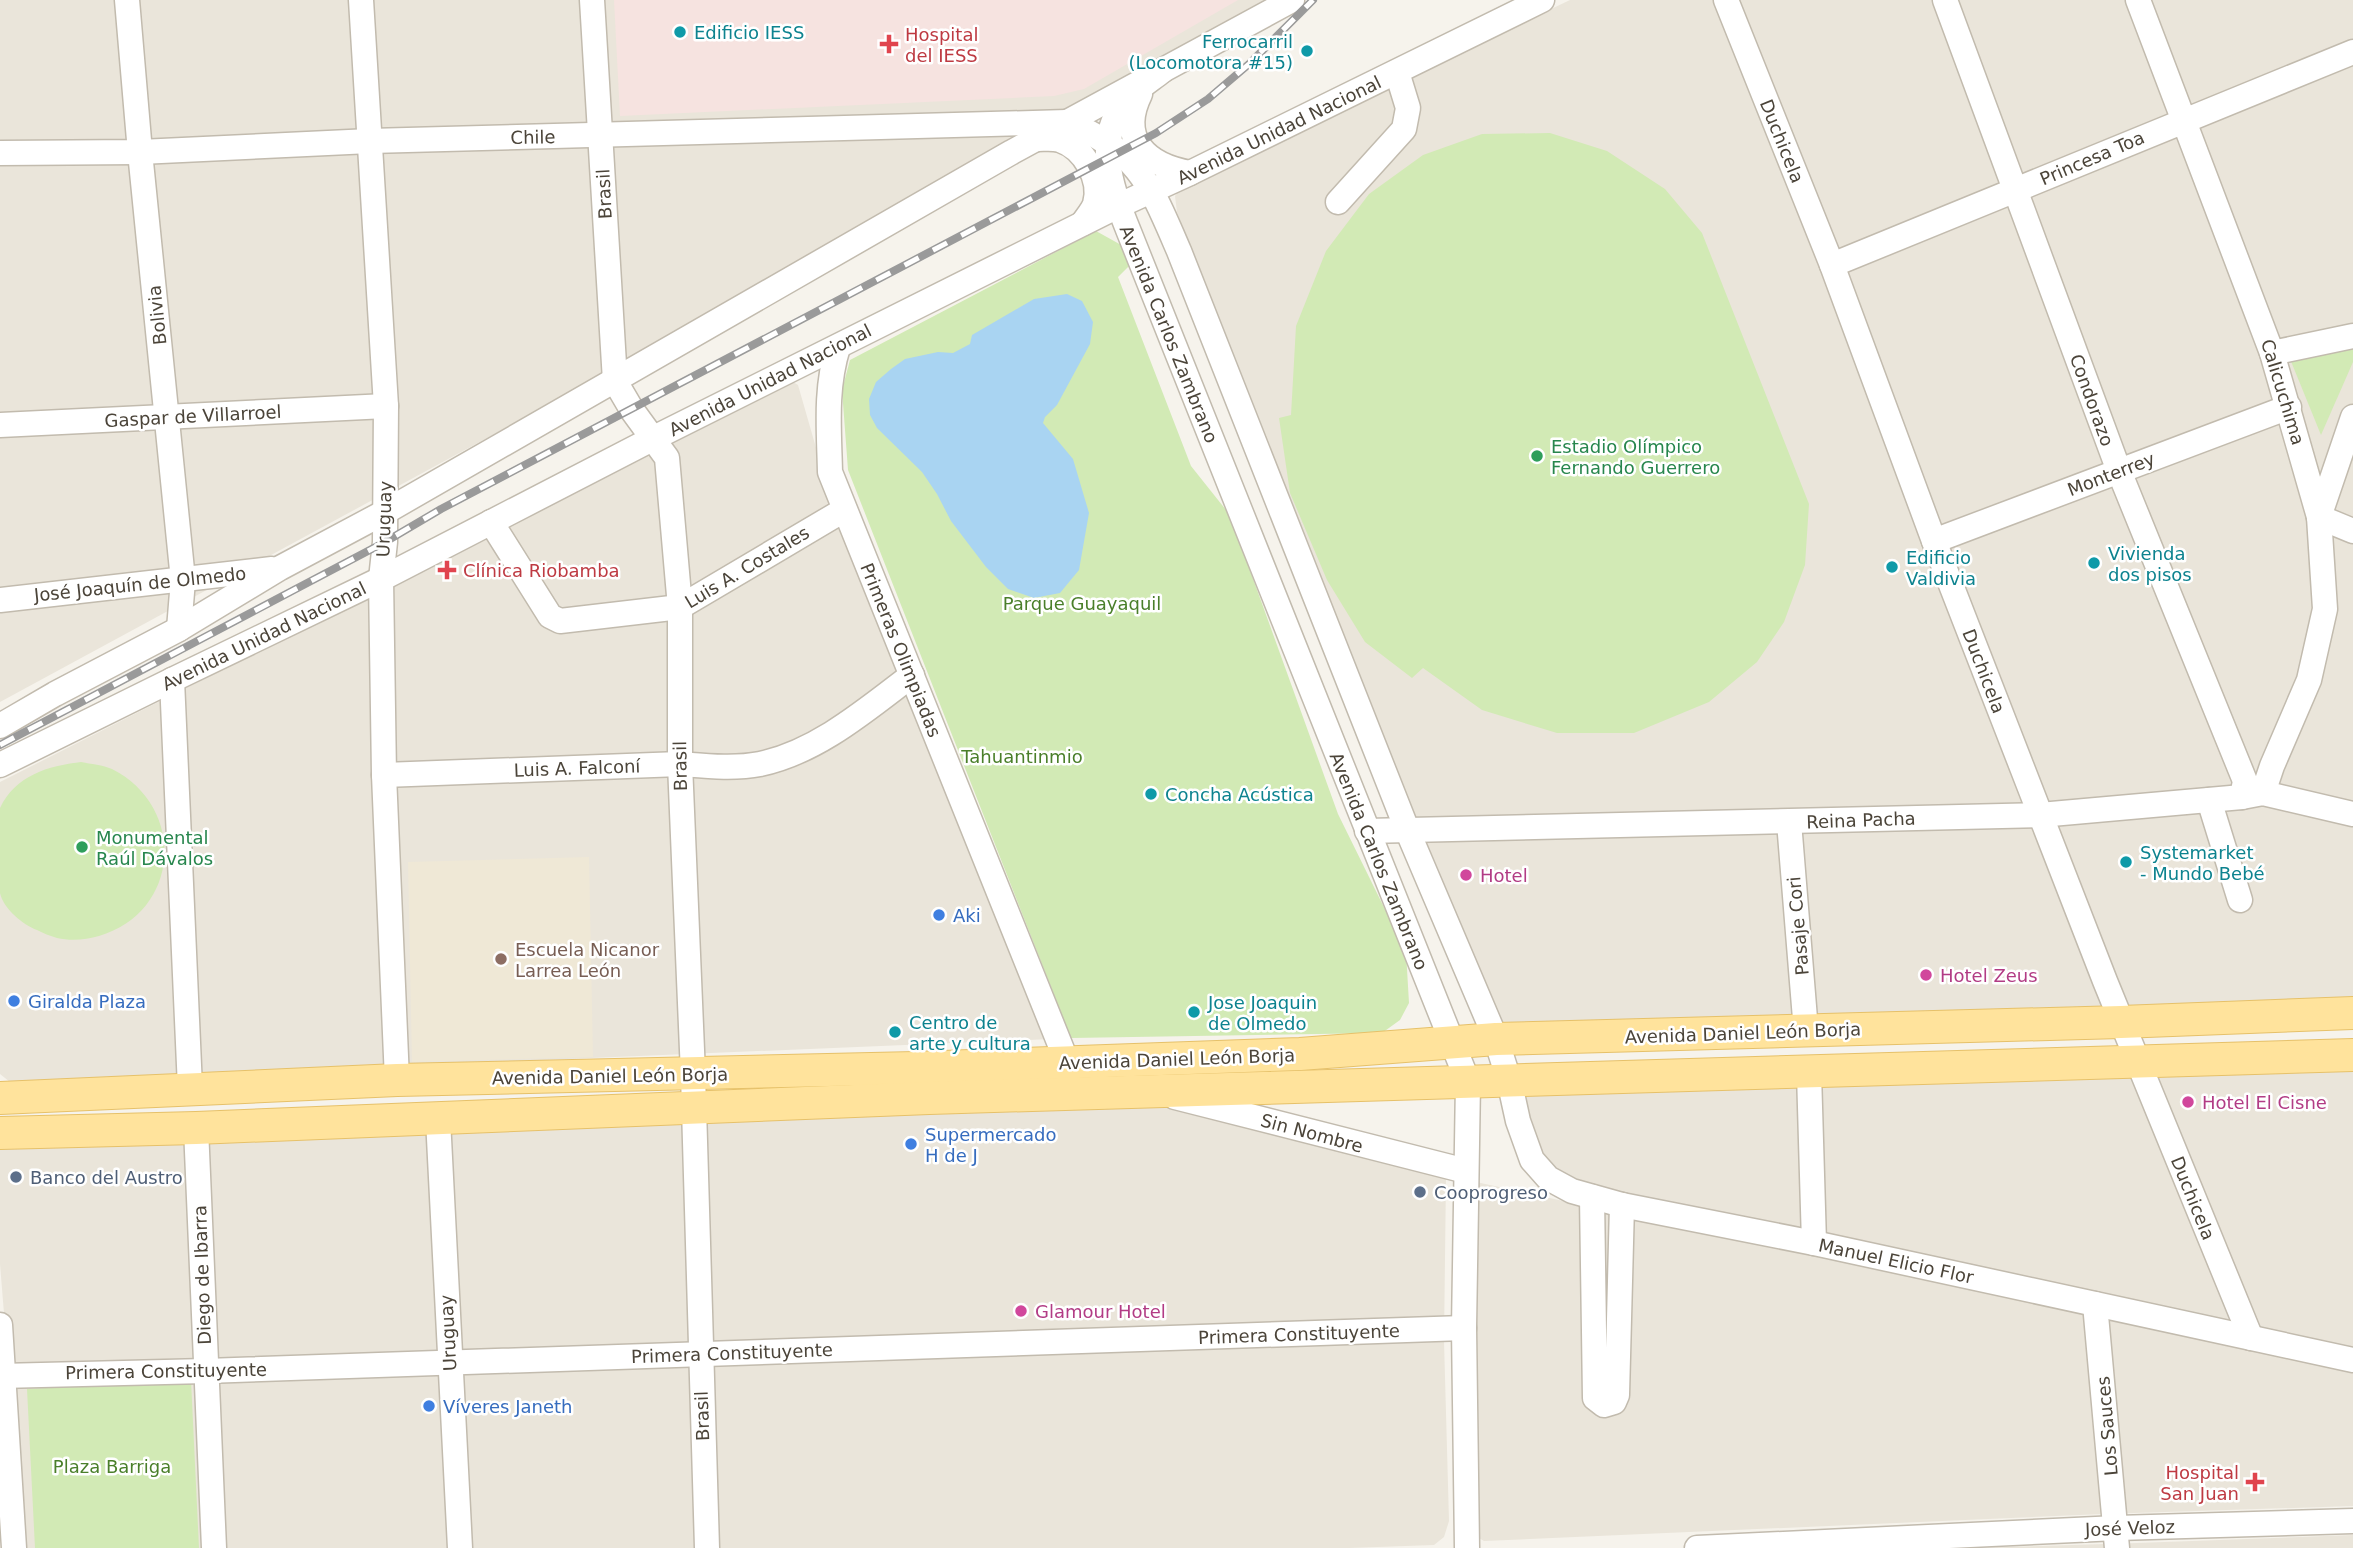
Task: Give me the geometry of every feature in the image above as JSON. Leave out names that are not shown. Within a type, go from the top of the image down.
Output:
[{"type":"main road","name":"Avenida Daniel León Borja","points":[[0,1098],[397,1080],[693,1074],[1300,1054],[1496,1040],[2353,1013]]},
{"type":"main road","name":"Avenida Daniel León Borja","points":[[0,1133],[1509,1080],[2353,1055]]},
{"type":"street","name":"Bolivia","points":[[127,0],[183,580],[179,629]]},
{"type":"street","name":"Uruguay","points":[[361,0],[386,406],[381,579],[384,775],[397,1080]]},
{"type":"street","name":"Brasil","points":[[592,0],[615,381],[632,410],[667,458],[680,607],[680,764],[693,1074],[707,1548]]},
{"type":"street","name":"Avenida Unidad Nacional","points":[[0,765],[381,579],[654,438],[1083,223],[1542,0]]},
{"type":"street","name":"Duchicela","points":[[1726,0],[1832,265],[1934,541],[2121,1022],[2250,1338]]},
{"type":"street","name":"Condorazo","points":[[1945,0],[2119,471],[2252,795]]},
{"type":"street","name":"Calicuchima","points":[[2138,0],[2272,353],[2319,517],[2325,609],[2309,680],[2272,766],[2252,795]]},
{"type":"street","points":[[0,726],[179,629],[280,568],[385,512],[1282,2]]},
{"type":"street","name":"Princesa Toa","points":[[1832,265],[2353,52]]},
{"type":"street","points":[[1108,142],[1121,107],[1134,92],[1162,71]]},
{"type":"street","points":[[1162,71],[1141,91],[1132,111],[1132,131],[1143,152],[1160,164],[1190,173]]},
{"type":"street","points":[[1338,202],[1404,129],[1408,108],[1397,72]]},
{"type":"street","name":"Chile","points":[[0,153],[140,152],[370,141],[1067,122]]},
{"type":"street","points":[[1067,122],[1108,142],[1135,164],[1153,191],[1408,832],[1496,1040],[1509,1080]]},
{"type":"street","points":[[1038,139],[1058,139],[1075,148],[1091,168],[1096,185],[1095,205],[1083,223]]},
{"type":"street","name":"Avenida Carlos Zambrano","points":[[1108,142],[1110,179],[1118,206],[1468,1082],[1464,1328],[1467,1548]]},
{"type":"street","points":[[2272,353],[2353,336]]},
{"type":"street","name":"Primeras Olimpiadas","points":[[838,346],[830,372],[830,472],[1067,1062]]},
{"type":"street","name":"Gaspar de Villarroel","points":[[0,425],[386,406]]},
{"type":"street","name":"Monterrey","points":[[1934,541],[2289,407]]},
{"type":"street","points":[[2353,417],[2319,517],[2353,531]]},
{"type":"street","name":"Luis A. Costales","points":[[491,522],[550,616],[559,621],[680,607],[844,510]]},
{"type":"street","name":"José Joaquín de Olmedo","points":[[0,600],[280,568]]},
{"type":"street","name":"Luis A. Falconí","points":[[384,775],[680,764],[717,767],[759,764],[795,753],[832,733],[912,675]]},
{"type":"street","points":[[172,680],[190,1088]]},
{"type":"street","name":"Reina Pacha","points":[[1367,831],[2040,815],[2252,795],[2353,814]]},
{"type":"street","points":[[2209,800],[2240,900]]},
{"type":"street","name":"Pasaje Cori","points":[[1790,822],[1806,1031]]},
{"type":"street","points":[[1809,1073],[1814,1242]]},
{"type":"street","name":"Manuel Elicio Flor","points":[[1509,1080],[1518,1121],[1532,1160],[1548,1178],[1572,1191],[1622,1205],[1814,1242],[2353,1360]]},
{"type":"street","name":"Sin Nombre","points":[[1158,1093],[1466,1171]]},
{"type":"street","name":"Uruguay","points":[[438,1119],[460,1548]]},
{"type":"street","name":"Diego de Ibarra","points":[[196,1128],[214,1548]]},
{"type":"street","points":[[1592,1197],[1595,1398],[1604,1405],[1614,1402],[1617,1395],[1622,1205]]},
{"type":"street","name":"Los Sauces","points":[[2095,1304],[2117,1538]]},
{"type":"street","points":[[0,1325],[15,1548]]},
{"type":"street","name":"Primera Constituyente","points":[[2,1375],[206,1371],[1464,1328]]},
{"type":"street","name":"José Veloz","points":[[1697,1548],[2117,1538],[2353,1521]]},
{"type":"shaded area","points":[[0,0],[1274,0],[983,169],[0,702]]},
{"type":"shaded area","name":"Hospital del IESS","points":[[614,0],[1238,0],[1084,89],[1054,96],[620,116]]},
{"type":"shaded area","points":[[1570,0],[2353,0],[2353,1008],[1511,1031],[1492,1018],[1248,405],[1177,212],[1175,196],[1184,184]]},
{"type":"shaded area","points":[[793,382],[798,385],[829,493],[1051,1039],[10,1082],[0,1074],[0,782]]},
{"type":"shaded area","name":"Escuela Nicanor Larrea León","points":[[589,857],[593,1057],[412,1062],[408,862]]},
{"type":"shaded area","points":[[2353,1060],[2353,1350],[1610,1192],[1570,1179],[1554,1170],[1542,1156],[1523,1099],[1527,1089]]},
{"type":"shaded area","points":[[1157,1099],[1446,1177],[1444,1341],[1449,1521],[1444,1537],[1434,1545],[1349,1548],[23,1548],[0,1264],[0,1139]]},
{"type":"shaded area","points":[[1476,1182],[2353,1372],[2353,1506],[1484,1541],[1474,1535]]},
{"type":"shaded area","points":[[2353,1535],[2353,1548],[1974,1548],[2137,1543]]},
{"type":"green space","name":"Estadio Olímpico Fernando Guerrero","points":[[1550,133],[1607,151],[1665,189],[1702,233],[1809,504],[1805,565],[1784,622],[1757,662],[1709,702],[1634,733],[1557,733],[1482,710],[1423,668],[1412,678],[1365,642],[1327,580],[1290,493],[1279,418],[1291,415],[1296,326],[1326,251],[1369,194],[1423,155],[1482,134]]},
{"type":"green space","name":"Parque Guayaquil","points":[[1096,231],[1123,246],[1131,264],[1118,277],[1191,466],[1230,515],[1338,814],[1406,952],[1409,1003],[1400,1020],[1382,1033],[1071,1038],[848,470],[842,390],[850,360]]},
{"type":"green space","points":[[2353,345],[2353,362],[2321,435],[2288,354]]},
{"type":"green space","name":"Monumental Raúl Dávalos","points":[[81,762],[112,769],[136,786],[153,808],[162,832],[164,858],[159,883],[146,905],[126,923],[99,936],[67,940],[32,928],[14,915],[2,899],[0,808],[15,787],[34,774]]},
{"type":"green space","name":"Plaza Barriga","points":[[191,1380],[199,1548],[35,1548],[27,1389]]},
{"type":"water","points":[[1067,294],[1082,301],[1093,322],[1090,344],[1057,405],[1045,417],[1043,423],[1073,459],[1089,513],[1079,570],[1060,593],[1034,598],[1008,589],[986,567],[951,521],[922,472],[877,428],[870,415],[869,399],[876,382],[905,359],[938,352],[953,353],[970,344],[972,335],[1034,299]]},
{"type":"railway","points":[[0,745],[385,542],[441,509],[1156,133],[1208,99],[1249,64],[1313,0]]},
{"type":"place","name":"Edificio IESS","points":[[680,32]]},
{"type":"place","name":"Hospital del IESS","points":[[889,44]]},
{"type":"place","name":"Ferrocarril (Locomotora #15)","points":[[1307,51]]},
{"type":"place","name":"Estadio Olímpico Fernando Guerrero","points":[[1537,456]]},
{"type":"place","name":"Vivienda dos pisos","points":[[2094,563]]},
{"type":"place","name":"Edificio Valdivia","points":[[1892,567]]},
{"type":"place","name":"Clínica Riobamba","points":[[447,570]]},
{"type":"place","name":"Concha Acústica","points":[[1151,794]]},
{"type":"place","name":"Monumental Raúl Dávalos","points":[[82,847]]},
{"type":"place","name":"Systemarket - Mundo Bebé","points":[[2126,862]]},
{"type":"place","name":"Hotel","points":[[1466,875]]},
{"type":"place","name":"Aki","points":[[939,915]]},
{"type":"place","name":"Escuela Nicanor Larrea León","points":[[501,959]]},
{"type":"place","name":"Hotel Zeus","points":[[1926,975]]},
{"type":"place","name":"Giralda Plaza","points":[[14,1001]]},
{"type":"place","name":"Jose Joaquin de Olmedo","points":[[1194,1012]]},
{"type":"place","name":"Centro de arte y cultura","points":[[895,1032]]},
{"type":"place","name":"Hotel El Cisne","points":[[2188,1102]]},
{"type":"place","name":"Supermercado H de J","points":[[911,1144]]},
{"type":"place","name":"Banco del Austro","points":[[16,1177]]},
{"type":"place","name":"Cooprogreso","points":[[1420,1192]]},
{"type":"place","name":"Glamour Hotel","points":[[1021,1311]]},
{"type":"place","name":"Víveres Janeth","points":[[429,1406]]},
{"type":"place","name":"Hospital San Juan","points":[[2255,1482]]},
{"type":"park label","name":"Tahuantinmio","points":[[1022,756]]}]
